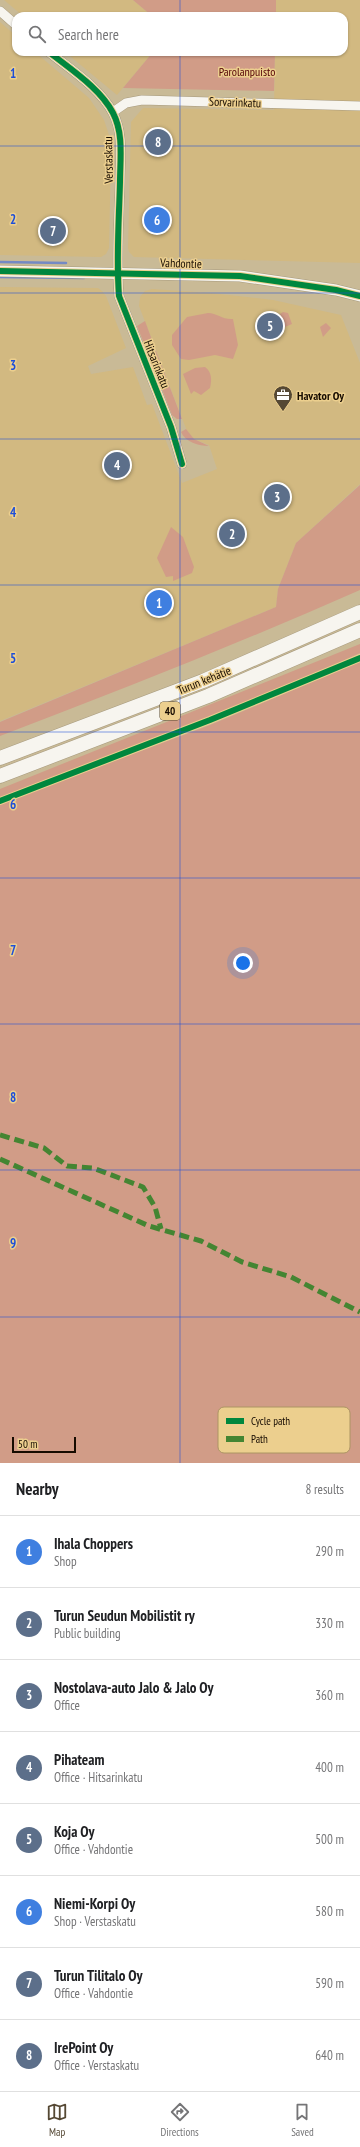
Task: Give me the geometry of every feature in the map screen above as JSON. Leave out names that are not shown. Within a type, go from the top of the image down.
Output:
[{"type":"highway","name":"Turun kehätie","points":[[0,758],[203,681],[360,612]]},
{"type":"highway","name":"Turun kehätie","points":[[0,776],[208,696],[360,630]]},
{"type":"street","points":[[0,11],[12,21]]},
{"type":"street","name":"Verstaskatu","points":[[54,56],[94,90],[113,112],[120,138],[118,272]]},
{"type":"street","name":"Sorvarinkatu","points":[[113,112],[126,103],[142,100],[360,106]]},
{"type":"street","name":"Vahdontie","points":[[0,270],[240,276],[328,288],[360,296]]},
{"type":"street","name":"Hitsarinkatu","points":[[118,272],[122,304],[171,428],[182,464]]},
{"type":"shaded area","points":[[4,0],[133,0],[147,12],[18,12]]},
{"type":"shaded area","points":[[276,0],[360,0],[360,263],[134,257],[129,252],[128,248],[131,122],[143,108],[274,110],[275,56],[348,56],[348,12],[276,12]]},
{"type":"shaded area","points":[[0,22],[12,32],[12,56],[40,56],[89,98],[104,120],[110,138],[111,153],[109,248],[106,254],[101,257],[0,255]]},
{"type":"shaded area","points":[[70,56],[150,56],[117,95]]},
{"type":"shaded area","points":[[0,287],[98,288],[102,291],[106,296],[126,348],[88,366],[91,374],[133,367],[147,405],[152,404],[182,483],[217,469],[209,445],[194,439],[187,431],[139,306],[140,297],[145,291],[152,289],[211,293],[273,300],[341,315],[360,363],[360,484],[296,543],[278,589],[276,607],[0,721]]},
{"type":"green space","points":[[133,0],[276,0],[276,12],[147,12]]},
{"type":"green space","name":"Parolanpuisto","points":[[150,56],[275,56],[274,91],[123,88]]},
{"type":"green space","points":[[283,312],[288,313],[292,324],[285,327],[280,314]]},
{"type":"green space","points":[[208,313],[233,319],[238,345],[233,359],[215,355],[189,360],[181,359],[172,345],[172,335],[187,317]]},
{"type":"green space","points":[[145,321],[155,348],[147,351],[137,326]]},
{"type":"green space","points":[[326,323],[331,328],[323,337],[320,327]]},
{"type":"green space","points":[[156,351],[182,419],[177,419],[172,415],[149,355]]},
{"type":"green space","points":[[205,367],[211,376],[210,388],[201,395],[194,391],[191,394],[183,374],[195,368]]},
{"type":"green space","points":[[186,429],[194,439],[209,446],[189,441],[181,432]]},
{"type":"green space","points":[[360,485],[360,590],[181,665],[0,736],[0,722],[276,607],[278,589],[296,543]]},
{"type":"green space","points":[[171,527],[183,537],[194,567],[192,573],[173,581],[173,576],[166,577],[157,558]]},
{"type":"green space","points":[[360,644],[360,653],[316,673],[227,711],[136,747],[0,798],[0,789]]},
{"type":"green space","points":[[360,662],[360,1463],[0,1463],[0,804],[210,725]]},
{"type":"waterway","points":[[0,262],[66,263]]},
{"type":"waterway","points":[[0,277],[84,278]]},
{"type":"marked path","points":[[0,1135],[44,1148],[67,1166],[93,1168],[143,1187],[155,1207],[161,1229]]},
{"type":"marked path","points":[[0,1159],[149,1226],[201,1241],[242,1262],[291,1277],[360,1312]]},
{"type":"cycle path","points":[[54,56],[93,87],[113,113],[119,130],[121,147],[118,253],[119,296],[171,427],[182,464]]},
{"type":"cycle path","points":[[0,271],[240,276],[336,290],[360,296]]},
{"type":"cycle path","points":[[0,801],[210,720],[360,658]]},
{"type":"place","name":"IrePoint Oy","points":[[158,142]]},
{"type":"place","name":"Niemi-Korpi Oy","points":[[157,220]]},
{"type":"place","name":"Turun Tilitalo Oy","points":[[53,231]]},
{"type":"place","name":"Koja Oy","points":[[270,326]]},
{"type":"place","name":"Havator Oy","points":[[283,412]]},
{"type":"place","name":"Pihateam","points":[[117,465]]},
{"type":"place","name":"Nostolava-auto Jalo & Jalo Oy","points":[[277,497]]},
{"type":"place","name":"Turun Seudun Mobilistit ry","points":[[232,534]]},
{"type":"place","name":"Ihala Choppers","points":[[159,603]]}]
